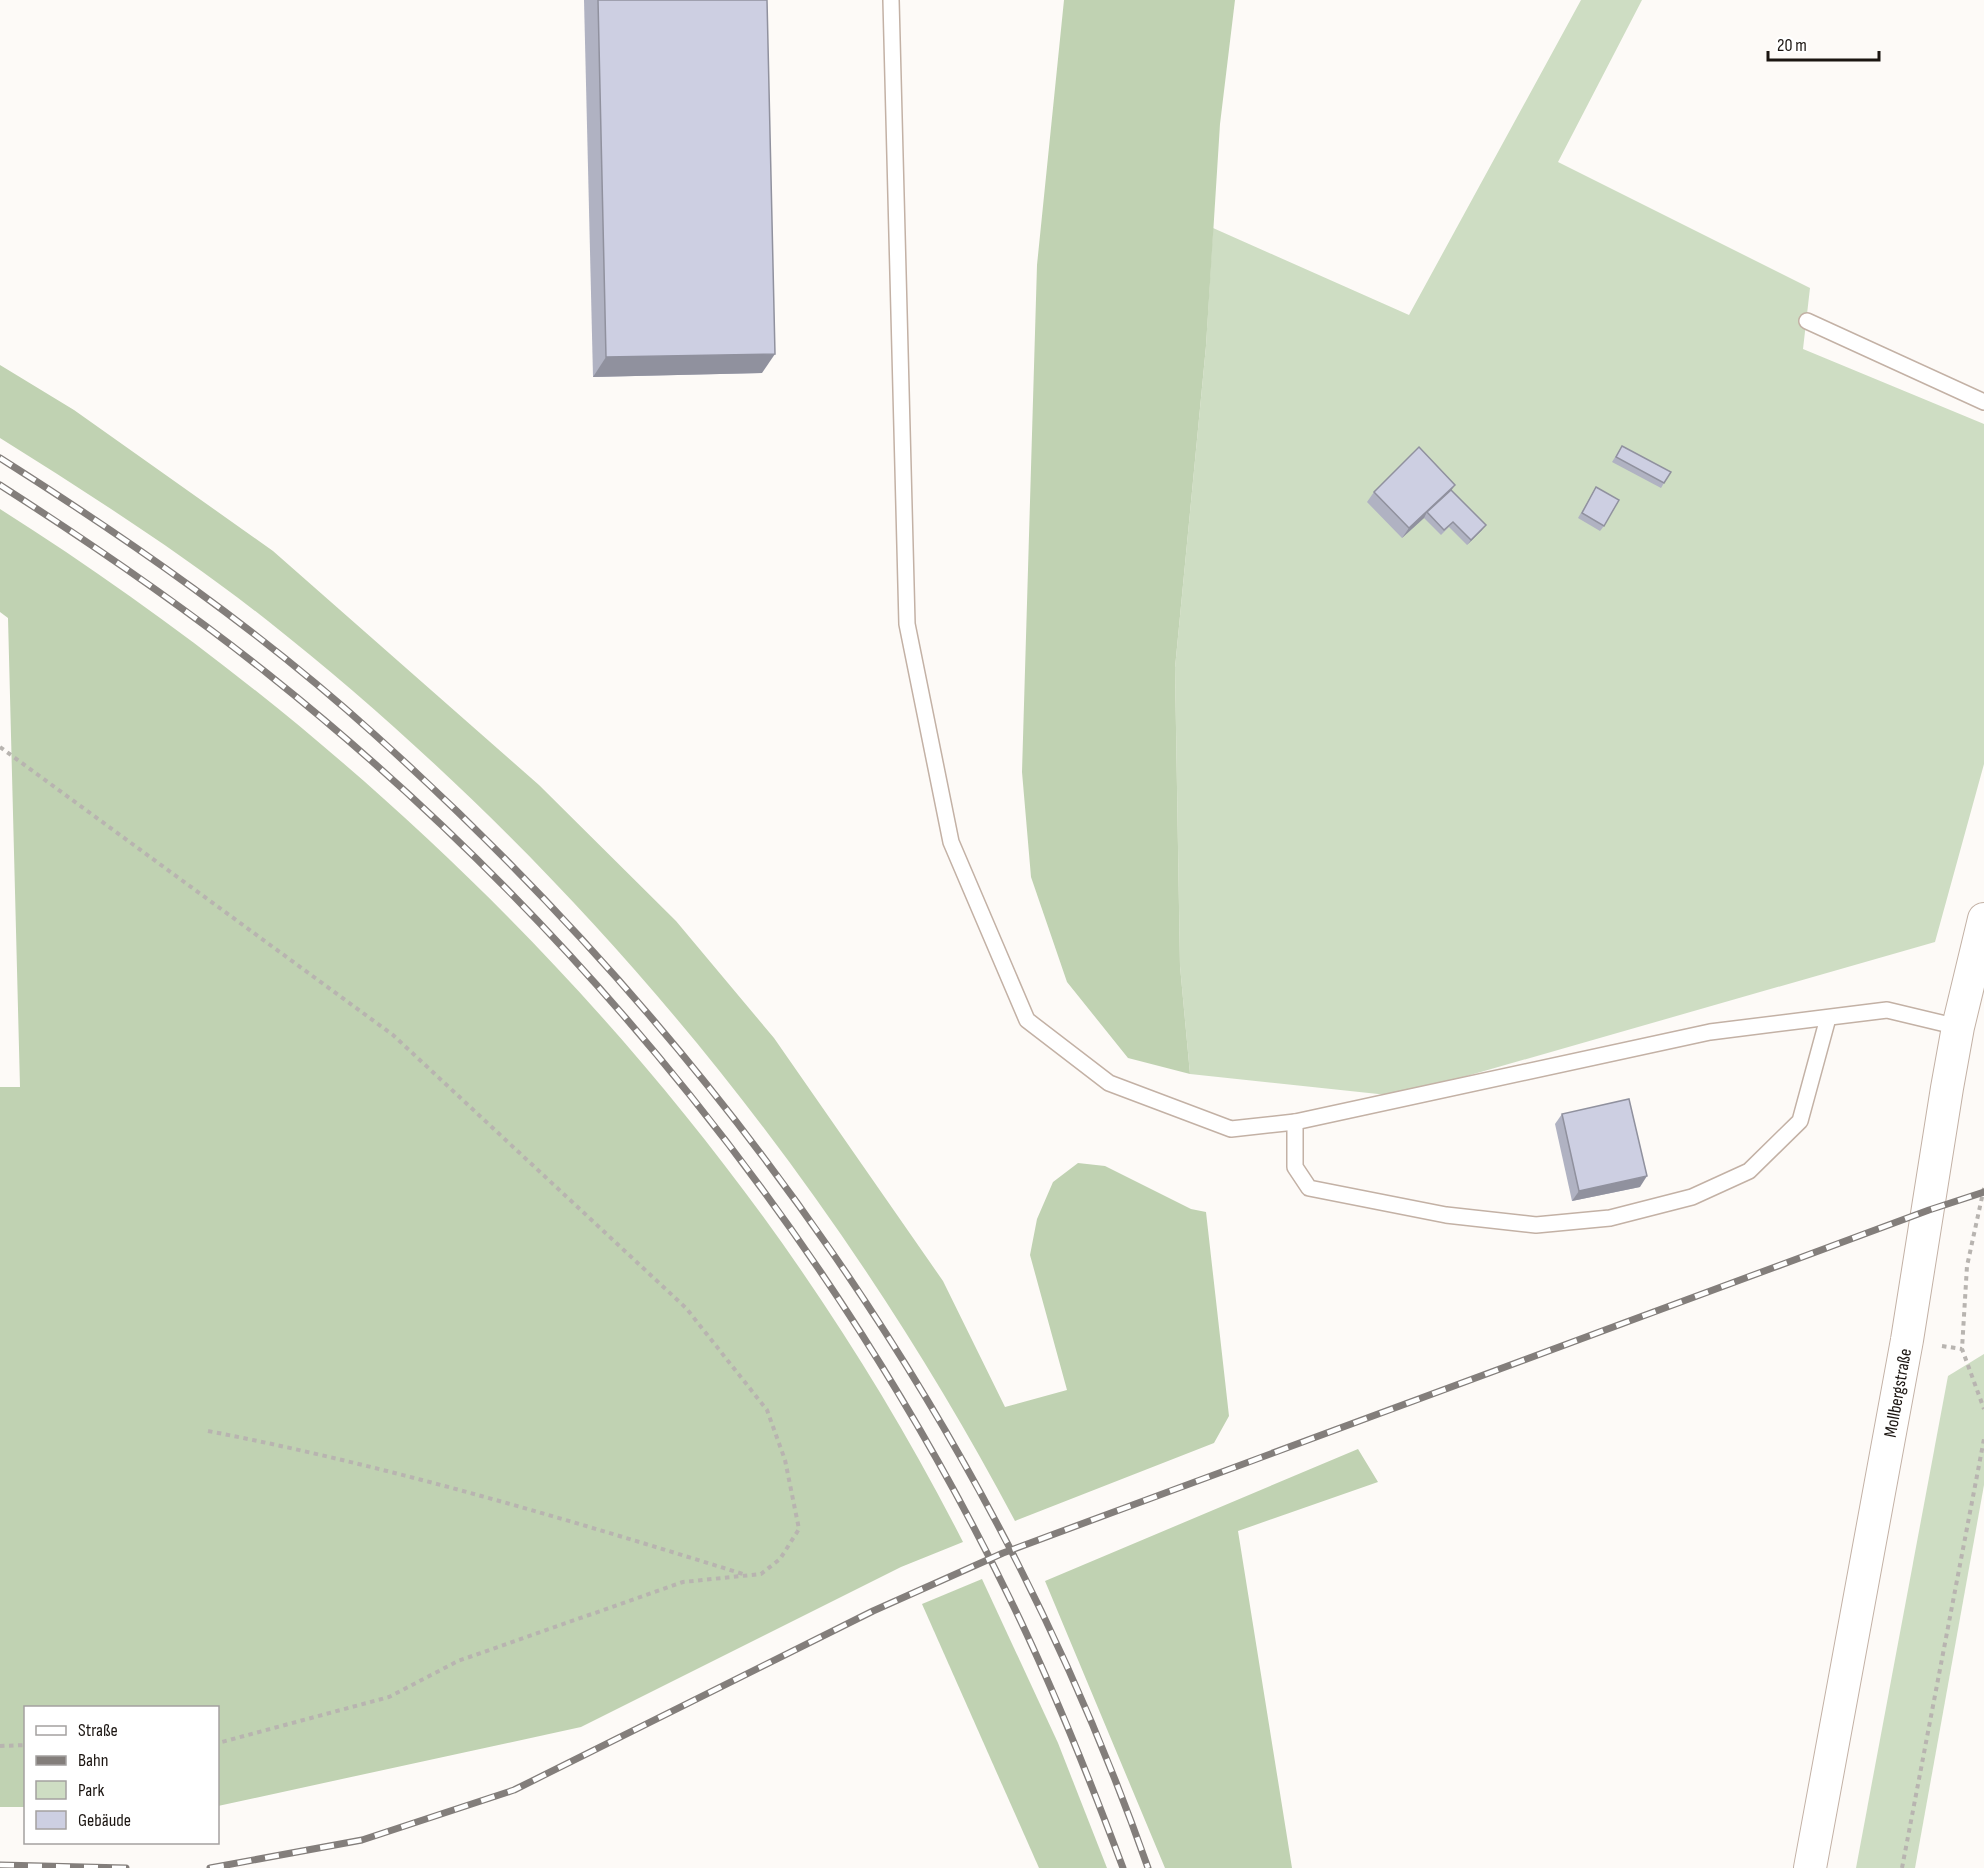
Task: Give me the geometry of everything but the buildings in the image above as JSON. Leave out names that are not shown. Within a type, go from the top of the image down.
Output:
[{"type":"street","name":"Mollbergstraße","points":[[1810,1868],[1907,1340],[1958,1027],[1984,919]]},
{"type":"lane","points":[[891,0],[908,624],[951,842],[1027,1020],[1109,1083],[1231,1129],[1295,1122],[1710,1032],[1887,1010],[1958,1027]]},
{"type":"lane","points":[[1807,321],[1984,402]]},
{"type":"lane","points":[[1295,1122],[1295,1167],[1309,1188],[1468,1218],[1536,1225],[1610,1218],[1692,1197],[1749,1171],[1800,1121],[1828,1018]]},
{"type":"path","points":[[0,747],[393,1035],[686,1308],[767,1410],[785,1460],[799,1529],[780,1559],[761,1574],[683,1581],[458,1661],[389,1697],[219,1743]]},
{"type":"path","points":[[1984,1188],[1967,1266],[1962,1349],[1984,1409]]},
{"type":"path","points":[[208,1431],[316,1452],[419,1479],[567,1519],[747,1575]]},
{"type":"path","points":[[1902,1868],[1984,1439]]},
{"type":"path","points":[[0,1746],[24,1745]]},
{"type":"green space","points":[[1064,0],[1235,0],[1220,124],[1206,346],[1175,668],[1180,966],[1190,1074],[1128,1058],[1067,982],[1031,877],[1022,772],[1037,265]]},
{"type":"green space","points":[[1581,0],[1642,0],[1558,162],[1810,288],[1803,349],[1984,424],[1984,764],[1935,942],[1397,1096],[1190,1074],[1180,966],[1175,668],[1206,346],[1213,228],[1409,315]]},
{"type":"green space","points":[[0,365],[74,410],[273,551],[539,785],[676,921],[774,1038],[943,1281],[1005,1407],[1067,1390],[1030,1255],[1037,1219],[1053,1182],[1078,1163],[1105,1166],[1191,1209],[1206,1212],[1229,1416],[1214,1443],[1015,1521],[943,1393],[864,1268],[779,1148],[688,1032],[591,921],[489,816],[381,715],[268,621],[170,549],[0,438]]},
{"type":"green space","points":[[0,509],[148,609],[289,718],[424,835],[551,961],[669,1095],[778,1237],[876,1386],[963,1542],[901,1567],[581,1727],[219,1806],[219,1706],[24,1706],[24,1807],[0,1807],[0,1087],[20,1087],[8,618],[0,612]]},
{"type":"green space","points":[[1984,1354],[1984,1485],[1915,1868],[1856,1868],[1948,1376]]},
{"type":"green space","points":[[1358,1449],[1378,1482],[1238,1531],[1292,1868],[1165,1868],[1045,1581]]},
{"type":"green space","points":[[982,1579],[1058,1743],[1107,1868],[1039,1868],[922,1604]]},
{"type":"railway","points":[[0,458],[146,554],[193,588],[285,659],[374,734],[500,853],[618,980],[729,1113],[832,1253],[926,1398],[1010,1549],[1085,1706],[1148,1868]]},
{"type":"railway","points":[[0,485],[103,553],[203,624],[268,674],[382,770],[490,873],[593,981],[690,1096],[781,1215],[865,1339],[941,1467],[1010,1599],[1041,1665],[1084,1766],[1123,1868]]},
{"type":"railway","points":[[210,1868],[362,1840],[514,1790],[873,1611],[1003,1553],[1929,1210],[1984,1192]]},
{"type":"railway","points":[[0,1865],[126,1868]]}]
